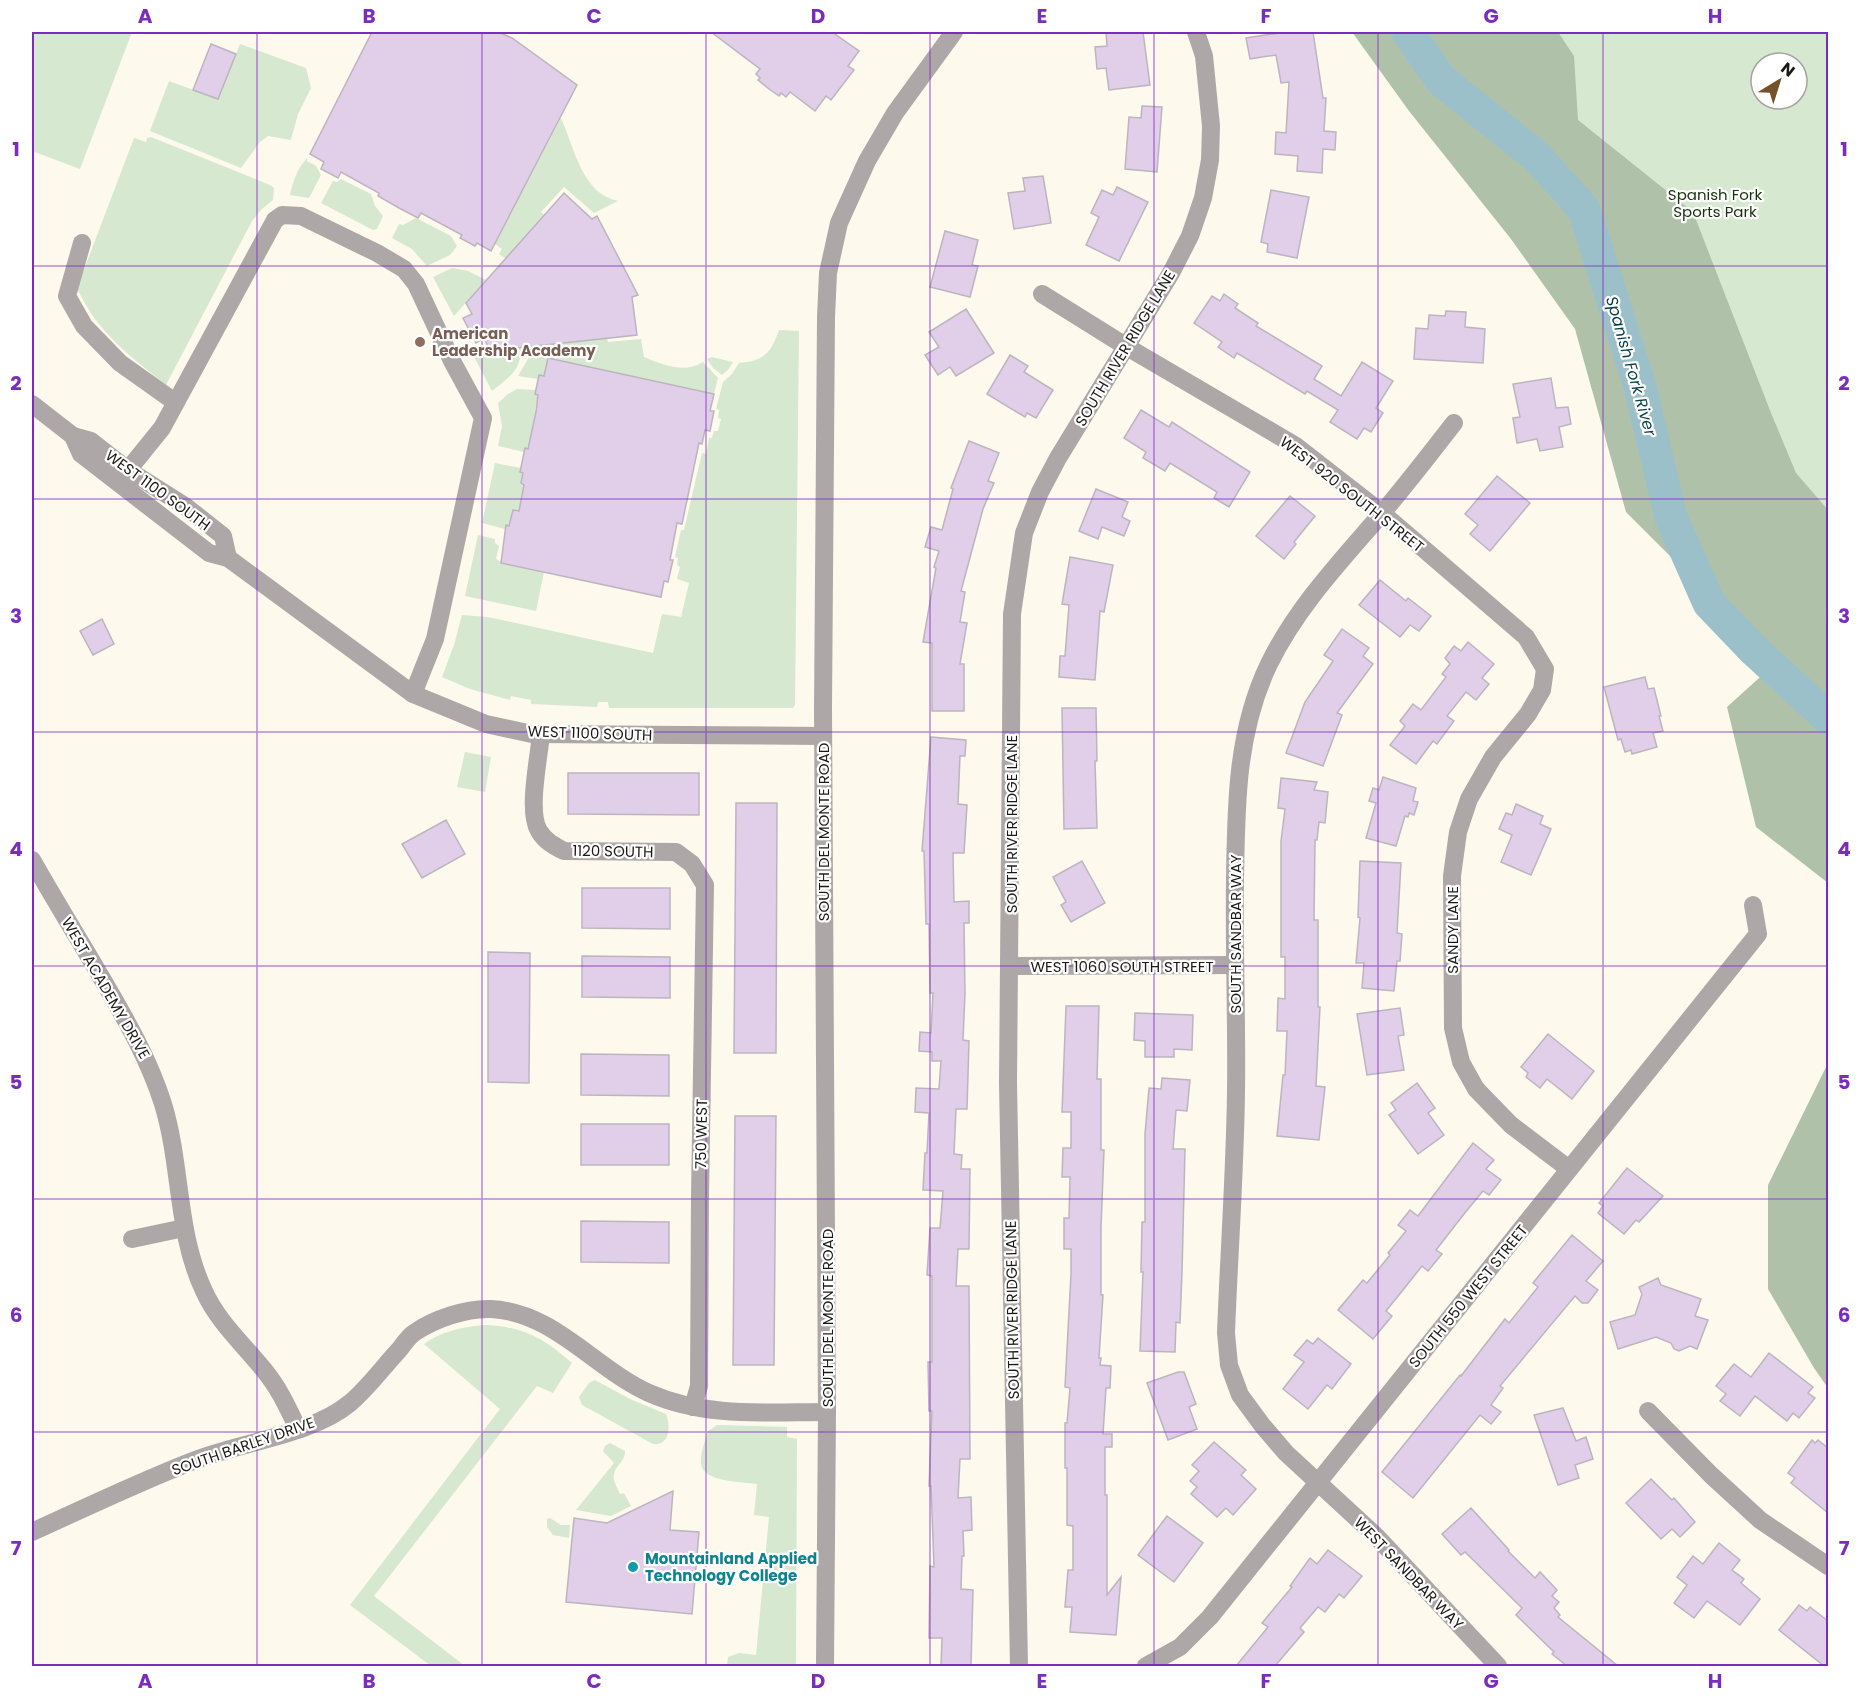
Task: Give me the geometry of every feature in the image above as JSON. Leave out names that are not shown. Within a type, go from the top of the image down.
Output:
[{"type":"street","name":"SOUTH DEL MONTE ROAD","points":[[825,1666],[827,1412],[823,736],[828,273],[839,223],[867,161],[895,113],[954,32]]},
{"type":"street","name":"SOUTH RIVER RIDGE LANE","points":[[1019,1666],[1008,1095],[1012,614],[1024,533],[1040,492],[1058,458],[1171,273],[1190,236],[1203,198],[1210,160],[1211,126],[1204,56],[1196,32]]},
{"type":"street","points":[[128,470],[162,428],[275,220],[282,215],[301,216],[404,269],[416,284],[452,361],[483,418],[435,639],[413,694]]},
{"type":"street","points":[[82,243],[67,296],[84,326],[120,363],[175,402]]},
{"type":"street","name":"WEST 920 SOUTH STREET","points":[[1042,294],[1127,347],[1296,446],[1382,513],[1526,637],[1545,669]]},
{"type":"street","name":"WEST 1100 SOUTH","points":[[32,404],[73,436],[91,441],[128,470],[185,506],[223,536],[228,558]]},
{"type":"street","name":"SOUTH SANDBAR WAY","points":[[1318,1481],[1287,1453],[1262,1425],[1240,1395],[1229,1365],[1226,1333],[1236,1092],[1235,818],[1240,759],[1252,707],[1268,666],[1289,628],[1311,595],[1382,513],[1454,423]]},
{"type":"street","name":"WEST 1100 SOUTH","points":[[73,436],[81,454],[209,553],[228,558],[413,694],[486,724],[532,734],[823,736]]},
{"type":"street","name":"SANDY LANE","points":[[1545,669],[1542,690],[1528,714],[1493,757],[1469,799],[1458,832],[1452,876],[1453,1028],[1461,1062],[1476,1089],[1511,1125],[1569,1169]]},
{"type":"street","name":"1120 SOUTH","points":[[541,734],[533,813],[538,830],[549,843],[564,851],[676,852],[692,864]]},
{"type":"street","name":"WEST ACADEMY DRIVE","points":[[32,860],[151,1069],[172,1137],[184,1228],[191,1260],[205,1293],[229,1331],[282,1394],[298,1429]]},
{"type":"street","name":"750 WEST","points":[[692,864],[705,885],[699,1207],[699,1386],[693,1407]]},
{"type":"street","name":"SOUTH 550 WEST STREET","points":[[1146,1666],[1180,1647],[1210,1617],[1758,934],[1753,905]]},
{"type":"street","name":"WEST 1060 SOUTH STREET","points":[[1010,966],[1234,965]]},
{"type":"street","points":[[132,1239],[184,1228]]},
{"type":"street","name":"SOUTH BARLEY DRIVE","points":[[32,1532],[194,1460],[298,1429],[328,1417],[350,1404],[413,1334],[440,1320],[464,1312],[490,1309],[518,1314],[547,1325],[618,1375],[649,1393],[693,1407],[734,1413],[827,1412]]},
{"type":"street","points":[[1648,1411],[1711,1475],[1760,1520],[1828,1566]]},
{"type":"street","name":"WEST SANDBAR WAY","points":[[1318,1481],[1376,1536],[1498,1666]]},
{"type":"green space","points":[[32,32],[132,32],[80,169],[32,151]]},
{"type":"green space","points":[[1352,32],[1558,32],[1574,56],[1578,120],[1693,212],[1796,473],[1828,510],[1828,883],[1756,827],[1727,707],[1779,660],[1732,618],[1626,512],[1575,329],[1511,239],[1409,111]]},
{"type":"green space","name":"Spanish Fork Sports Park","points":[[1423,32],[1828,32],[1828,693]]},
{"type":"green space","points":[[240,44],[306,68],[311,88],[298,114],[291,140],[268,136],[260,142],[241,168],[150,131],[169,81],[218,99]]},
{"type":"green space","points":[[561,118],[575,155],[588,179],[606,197],[618,201],[594,213],[564,187],[541,212],[545,215],[506,259],[499,254],[502,249],[495,244]]},
{"type":"green space","points":[[151,137],[274,188],[273,200],[252,221],[166,385],[127,353],[104,330],[85,304],[77,288],[134,138],[146,142],[147,138]]},
{"type":"green space","points":[[307,158],[307,161],[316,166],[321,175],[309,198],[290,195],[296,175]]},
{"type":"green space","points":[[341,179],[371,194],[375,206],[383,216],[377,229],[373,230],[321,203],[333,181],[337,182]]},
{"type":"green space","points":[[416,218],[451,236],[457,246],[450,255],[427,266],[412,249],[392,238],[399,224],[403,225]]},
{"type":"green space","points":[[452,268],[468,271],[486,280],[454,316],[433,277]]},
{"type":"green space","points":[[779,330],[799,331],[795,705],[793,708],[609,708],[608,702],[598,702],[597,707],[531,704],[531,700],[511,696],[510,700],[470,689],[442,677],[462,615],[488,617],[653,653],[662,614],[681,617],[689,583],[677,579],[680,567],[677,565],[678,558],[675,557],[681,530],[684,530],[702,453],[706,454],[709,438],[712,438],[714,431],[718,431],[721,419],[718,418],[719,410],[716,409],[723,382],[739,363],[761,358],[773,345]]},
{"type":"green space","points":[[607,338],[608,342],[641,339],[644,357],[674,367],[696,366],[703,362],[718,378],[714,394],[548,358],[544,376],[538,379],[518,376],[528,359],[528,347]]},
{"type":"green space","points":[[521,348],[516,368],[492,391],[472,353]]},
{"type":"green space","points":[[712,357],[733,362],[722,375],[707,359]]},
{"type":"green space","points":[[517,389],[536,390],[535,394],[538,395],[535,411],[541,413],[528,449],[524,452],[498,446],[502,426],[498,403]]},
{"type":"green space","points":[[495,463],[521,468],[520,472],[523,473],[524,485],[519,511],[513,510],[509,526],[505,529],[482,523]]},
{"type":"green space","points":[[478,535],[495,539],[495,543],[499,546],[496,559],[501,562],[544,572],[536,611],[465,596]]},
{"type":"green space","points":[[465,752],[491,757],[485,792],[457,787]]},
{"type":"green space","points":[[1828,1063],[1828,1388],[1768,1289],[1768,1185]]},
{"type":"green space","points":[[484,1325],[510,1328],[532,1335],[572,1363],[553,1393],[537,1386],[374,1596],[465,1666],[431,1666],[350,1605],[500,1409],[424,1344],[452,1330]]},
{"type":"green space","points":[[595,1380],[630,1399],[666,1414],[669,1429],[666,1439],[659,1444],[653,1444],[582,1405],[579,1397],[589,1383]]},
{"type":"green space","points":[[717,1425],[787,1427],[787,1437],[797,1439],[796,1666],[727,1666],[728,1657],[739,1653],[756,1655],[769,1517],[754,1515],[757,1484],[716,1478],[703,1470],[702,1452],[708,1431]]},
{"type":"green space","points":[[610,1443],[625,1451],[615,1471],[614,1479],[620,1494],[624,1493],[631,1506],[611,1516],[576,1510],[614,1463],[603,1451]]},
{"type":"green space","points":[[550,1518],[561,1525],[570,1525],[569,1538],[553,1535],[547,1527],[547,1519]]},
{"type":"building","points":[[372,32],[498,32],[512,38],[577,85],[491,251],[477,243],[475,246],[460,238],[462,235],[421,213],[418,218],[399,208],[378,196],[379,193],[341,172],[338,178],[321,169],[324,162],[310,154]]},
{"type":"building","points":[[711,32],[832,32],[859,51],[848,66],[854,70],[831,100],[826,96],[815,111],[790,92],[786,97],[781,93],[779,96],[769,89],[758,80],[760,78],[756,74],[760,69]]},
{"type":"building","points":[[1106,32],[1143,32],[1150,85],[1109,90],[1106,68],[1097,69],[1095,47],[1107,46]]},
{"type":"building","points":[[1286,32],[1313,32],[1323,98],[1326,98],[1324,131],[1336,132],[1335,150],[1323,149],[1322,173],[1297,171],[1298,156],[1275,154],[1276,132],[1286,133],[1289,82],[1281,83],[1276,55],[1250,59],[1246,38]]},
{"type":"building","points":[[211,44],[236,54],[218,99],[193,90]]},
{"type":"building","points":[[1142,106],[1162,107],[1157,172],[1125,169],[1129,117],[1141,118]]},
{"type":"building","points":[[1043,176],[1051,223],[1014,229],[1008,193],[1025,191],[1023,178]]},
{"type":"building","points":[[1117,187],[1148,202],[1119,261],[1086,245],[1099,217],[1091,213],[1102,190],[1113,195]]},
{"type":"building","points":[[1271,190],[1309,197],[1297,258],[1267,252],[1268,244],[1261,242]]},
{"type":"building","points":[[564,193],[592,219],[597,216],[638,295],[632,297],[637,335],[490,351],[484,338],[476,343],[463,318],[472,314],[466,303]]},
{"type":"building","points":[[945,231],[978,240],[972,265],[978,266],[970,297],[930,287]]},
{"type":"building","points":[[1224,294],[1238,304],[1235,308],[1258,323],[1256,326],[1322,366],[1314,379],[1341,396],[1362,362],[1393,381],[1376,408],[1383,413],[1371,432],[1364,428],[1357,439],[1330,422],[1338,410],[1307,391],[1305,394],[1237,353],[1234,358],[1218,347],[1222,342],[1194,323],[1212,296],[1220,301]]},
{"type":"building","points":[[966,309],[994,353],[956,376],[950,367],[938,375],[925,355],[939,347],[929,332]]},
{"type":"building","points":[[1446,311],[1466,312],[1465,327],[1485,329],[1483,363],[1414,359],[1416,328],[1428,329],[1429,315],[1445,316]]},
{"type":"building","points":[[1010,355],[1028,366],[1024,372],[1053,390],[1036,418],[1027,413],[1025,417],[987,394]]},
{"type":"building","points":[[548,358],[714,394],[710,411],[714,411],[710,431],[705,430],[702,444],[699,443],[682,524],[677,523],[668,582],[664,581],[661,597],[501,563],[506,525],[509,526],[513,510],[519,511],[524,485],[521,483],[523,473],[520,472],[525,448],[528,449],[536,412],[538,395],[535,394],[539,375],[544,376]]},
{"type":"building","points":[[1551,378],[1556,408],[1568,407],[1571,424],[1559,427],[1563,447],[1540,451],[1537,439],[1517,443],[1513,418],[1520,417],[1513,384]]},
{"type":"building","points":[[1141,410],[1169,427],[1172,422],[1250,472],[1229,507],[1214,498],[1217,492],[1170,463],[1165,471],[1143,458],[1146,452],[1124,438]]},
{"type":"building","points":[[969,441],[999,453],[988,481],[994,483],[983,509],[961,591],[965,592],[960,622],[967,623],[960,664],[964,664],[964,711],[932,711],[932,643],[923,642],[936,568],[934,567],[939,551],[925,547],[931,527],[942,530],[953,489],[951,488]]},
{"type":"building","points":[[1497,476],[1530,503],[1490,551],[1470,534],[1478,525],[1465,514]]},
{"type":"building","points":[[1096,489],[1128,502],[1122,517],[1130,521],[1124,536],[1102,527],[1098,539],[1079,531]]},
{"type":"building","points":[[1290,496],[1315,516],[1294,542],[1296,544],[1284,559],[1256,536]]},
{"type":"building","points":[[1070,557],[1113,565],[1104,612],[1100,611],[1095,680],[1059,677],[1060,656],[1065,656],[1069,605],[1062,604]]},
{"type":"building","points":[[1380,580],[1406,601],[1408,598],[1431,616],[1419,631],[1410,625],[1400,637],[1359,605]]},
{"type":"building","points":[[102,619],[114,644],[93,655],[80,631]]},
{"type":"building","points":[[1342,629],[1369,648],[1363,656],[1373,664],[1337,713],[1342,715],[1323,766],[1286,753],[1305,702],[1333,661],[1324,655]]},
{"type":"building","points":[[1468,642],[1494,664],[1482,678],[1489,684],[1476,700],[1466,692],[1447,716],[1454,721],[1437,744],[1433,741],[1416,764],[1390,745],[1405,726],[1400,721],[1413,704],[1421,710],[1446,677],[1442,674],[1450,664],[1445,658],[1454,646],[1461,651]]},
{"type":"building","points":[[1645,677],[1648,689],[1654,688],[1663,731],[1653,733],[1657,747],[1632,754],[1631,750],[1625,752],[1621,739],[1618,740],[1604,687]]},
{"type":"building","points":[[1062,708],[1096,708],[1097,828],[1064,829]]},
{"type":"building","points":[[931,737],[966,740],[965,756],[960,756],[958,804],[967,805],[964,853],[953,853],[954,902],[969,901],[969,923],[964,923],[963,1040],[969,1041],[967,1109],[956,1109],[954,1154],[962,1155],[961,1169],[970,1169],[969,1249],[958,1249],[956,1286],[969,1286],[970,1459],[960,1459],[958,1498],[971,1497],[972,1530],[963,1531],[964,1556],[962,1556],[961,1589],[973,1590],[971,1666],[941,1666],[942,1638],[929,1638],[930,1566],[934,1567],[931,1486],[929,1486],[932,1411],[929,1411],[928,1362],[932,1362],[932,1276],[927,1275],[930,1228],[940,1228],[943,1191],[923,1190],[929,1113],[915,1112],[916,1088],[939,1089],[941,1061],[932,1061],[932,1052],[919,1051],[920,1032],[931,1033],[933,993],[930,993],[929,924],[926,924],[924,851],[922,851]]},
{"type":"building","points":[[568,773],[699,773],[699,815],[568,814]]},
{"type":"building","points":[[1383,777],[1416,788],[1413,801],[1418,802],[1414,815],[1409,813],[1408,817],[1405,816],[1396,846],[1366,838],[1376,803],[1369,801],[1373,788],[1379,790]]},
{"type":"building","points":[[1281,778],[1317,782],[1314,790],[1328,792],[1325,823],[1319,822],[1317,840],[1315,840],[1314,920],[1318,920],[1318,1007],[1320,1007],[1316,1086],[1325,1087],[1319,1140],[1277,1136],[1283,1075],[1285,1075],[1287,1031],[1277,1031],[1278,998],[1285,999],[1285,957],[1281,957],[1281,841],[1285,809],[1278,808]]},
{"type":"building","points":[[736,803],[777,803],[776,1053],[734,1053]]},
{"type":"building","points":[[1516,804],[1543,816],[1540,824],[1551,829],[1531,875],[1501,862],[1512,835],[1499,829],[1506,813],[1512,815]]},
{"type":"building","points":[[446,820],[465,854],[422,878],[402,844]]},
{"type":"building","points":[[1082,861],[1105,903],[1071,922],[1061,905],[1066,902],[1053,877]]},
{"type":"building","points":[[1360,861],[1401,863],[1397,933],[1402,934],[1394,991],[1362,988],[1364,963],[1356,963],[1360,918],[1358,917]]},
{"type":"building","points":[[582,888],[670,888],[670,929],[582,928]]},
{"type":"building","points":[[488,952],[530,953],[529,1083],[488,1082]]},
{"type":"building","points":[[582,956],[670,957],[670,998],[582,997]]},
{"type":"building","points":[[1066,1006],[1099,1006],[1097,1079],[1101,1079],[1101,1150],[1104,1150],[1101,1228],[1101,1295],[1103,1295],[1099,1358],[1101,1358],[1100,1365],[1111,1366],[1110,1388],[1106,1388],[1103,1434],[1112,1434],[1112,1447],[1105,1447],[1105,1495],[1107,1495],[1107,1595],[1121,1577],[1116,1635],[1070,1632],[1072,1607],[1065,1607],[1068,1570],[1073,1570],[1073,1526],[1067,1525],[1067,1468],[1065,1468],[1065,1423],[1067,1423],[1070,1388],[1065,1387],[1071,1274],[1071,1249],[1064,1249],[1064,1218],[1069,1218],[1070,1177],[1062,1177],[1063,1148],[1071,1148],[1071,1112],[1062,1112]]},
{"type":"building","points":[[1400,1008],[1404,1035],[1398,1036],[1404,1070],[1367,1075],[1357,1014]]},
{"type":"building","points":[[1135,1013],[1193,1015],[1192,1050],[1174,1049],[1174,1057],[1145,1057],[1145,1041],[1134,1040]]},
{"type":"building","points":[[1548,1034],[1594,1071],[1572,1099],[1547,1079],[1540,1088],[1526,1077],[1528,1073],[1521,1067]]},
{"type":"building","points":[[581,1054],[669,1055],[669,1096],[581,1095]]},
{"type":"building","points":[[1162,1078],[1190,1080],[1187,1111],[1176,1110],[1173,1149],[1185,1149],[1180,1323],[1176,1322],[1175,1352],[1140,1351],[1142,1222],[1145,1222],[1145,1134],[1149,1088],[1161,1089]]},
{"type":"building","points":[[1417,1083],[1435,1108],[1428,1113],[1444,1135],[1418,1154],[1389,1115],[1396,1110],[1391,1103]]},
{"type":"building","points":[[735,1116],[776,1116],[774,1365],[733,1365]]},
{"type":"building","points":[[581,1124],[669,1124],[669,1165],[581,1165]]},
{"type":"building","points":[[1473,1143],[1494,1160],[1486,1169],[1501,1180],[1489,1195],[1483,1191],[1464,1214],[1436,1250],[1442,1254],[1428,1271],[1422,1266],[1386,1311],[1392,1316],[1373,1339],[1338,1310],[1363,1280],[1367,1283],[1390,1255],[1388,1253],[1406,1231],[1398,1225],[1410,1210],[1418,1216]]},
{"type":"building","points":[[1627,1168],[1663,1196],[1639,1222],[1636,1220],[1624,1234],[1598,1213],[1603,1206],[1599,1203]]},
{"type":"building","points":[[581,1221],[669,1222],[669,1263],[581,1262]]},
{"type":"building","points":[[1572,1235],[1603,1261],[1586,1281],[1598,1290],[1588,1303],[1582,1303],[1575,1296],[1500,1386],[1503,1388],[1491,1405],[1501,1412],[1491,1424],[1480,1415],[1413,1498],[1382,1472],[1505,1319],[1509,1323],[1538,1287],[1533,1283]]},
{"type":"building","points":[[1658,1278],[1661,1285],[1701,1299],[1695,1316],[1708,1320],[1697,1349],[1690,1346],[1679,1351],[1674,1349],[1671,1343],[1656,1337],[1618,1349],[1610,1322],[1635,1315],[1642,1294],[1639,1287]]},
{"type":"building","points":[[1318,1338],[1351,1364],[1332,1389],[1327,1385],[1308,1409],[1283,1389],[1304,1362],[1294,1355],[1307,1340],[1313,1344]]},
{"type":"building","points":[[1769,1353],[1813,1387],[1808,1393],[1815,1398],[1799,1418],[1793,1413],[1787,1421],[1755,1396],[1740,1416],[1720,1401],[1726,1394],[1716,1386],[1734,1364],[1751,1377]]},
{"type":"building","points":[[1184,1372],[1196,1404],[1189,1407],[1197,1429],[1168,1440],[1147,1383]]},
{"type":"building","points":[[1563,1408],[1576,1441],[1586,1437],[1593,1459],[1575,1465],[1579,1478],[1558,1485],[1534,1415]]},
{"type":"building","points":[[1812,1440],[1815,1443],[1818,1440],[1828,1448],[1828,1513],[1791,1483],[1795,1478],[1788,1473]]},
{"type":"building","points":[[1214,1442],[1246,1470],[1241,1475],[1256,1489],[1233,1515],[1226,1508],[1217,1517],[1191,1494],[1197,1487],[1190,1481],[1199,1471],[1192,1465]]},
{"type":"building","points":[[1651,1479],[1672,1500],[1674,1498],[1695,1522],[1680,1537],[1672,1529],[1661,1539],[1626,1503]]},
{"type":"building","name":"Mountainland Applied Technology College","points":[[673,1491],[670,1530],[699,1532],[692,1614],[566,1602],[574,1518],[607,1523]]},
{"type":"building","points":[[1471,1508],[1535,1578],[1540,1572],[1557,1590],[1552,1596],[1559,1602],[1554,1608],[1560,1615],[1558,1617],[1618,1666],[1567,1666],[1552,1654],[1554,1652],[1516,1615],[1522,1608],[1465,1552],[1461,1555],[1442,1534]]},
{"type":"building","points":[[1167,1516],[1203,1543],[1174,1582],[1138,1555]]},
{"type":"building","points":[[1719,1543],[1740,1560],[1732,1570],[1744,1579],[1741,1583],[1760,1599],[1740,1625],[1707,1601],[1694,1618],[1674,1603],[1687,1585],[1677,1577],[1693,1556],[1703,1564]]},
{"type":"building","points":[[1328,1550],[1362,1576],[1344,1598],[1339,1594],[1325,1612],[1318,1607],[1300,1628],[1304,1632],[1275,1666],[1236,1666],[1268,1627],[1262,1623],[1292,1587],[1290,1586],[1310,1558],[1317,1564]]},
{"type":"building","points":[[1799,1605],[1807,1611],[1810,1607],[1828,1621],[1828,1666],[1824,1666],[1779,1630]]},
{"type":"waterway","name":"Spanish Fork River","points":[[1408,32],[1441,80],[1536,156],[1584,209],[1640,387],[1671,517],[1709,603],[1753,649],[1828,718]]},
{"type":"place","name":"American Leadership Academy","points":[[420,342]]},
{"type":"place","name":"Mountainland Applied Technology College","points":[[633,1567]]}]
